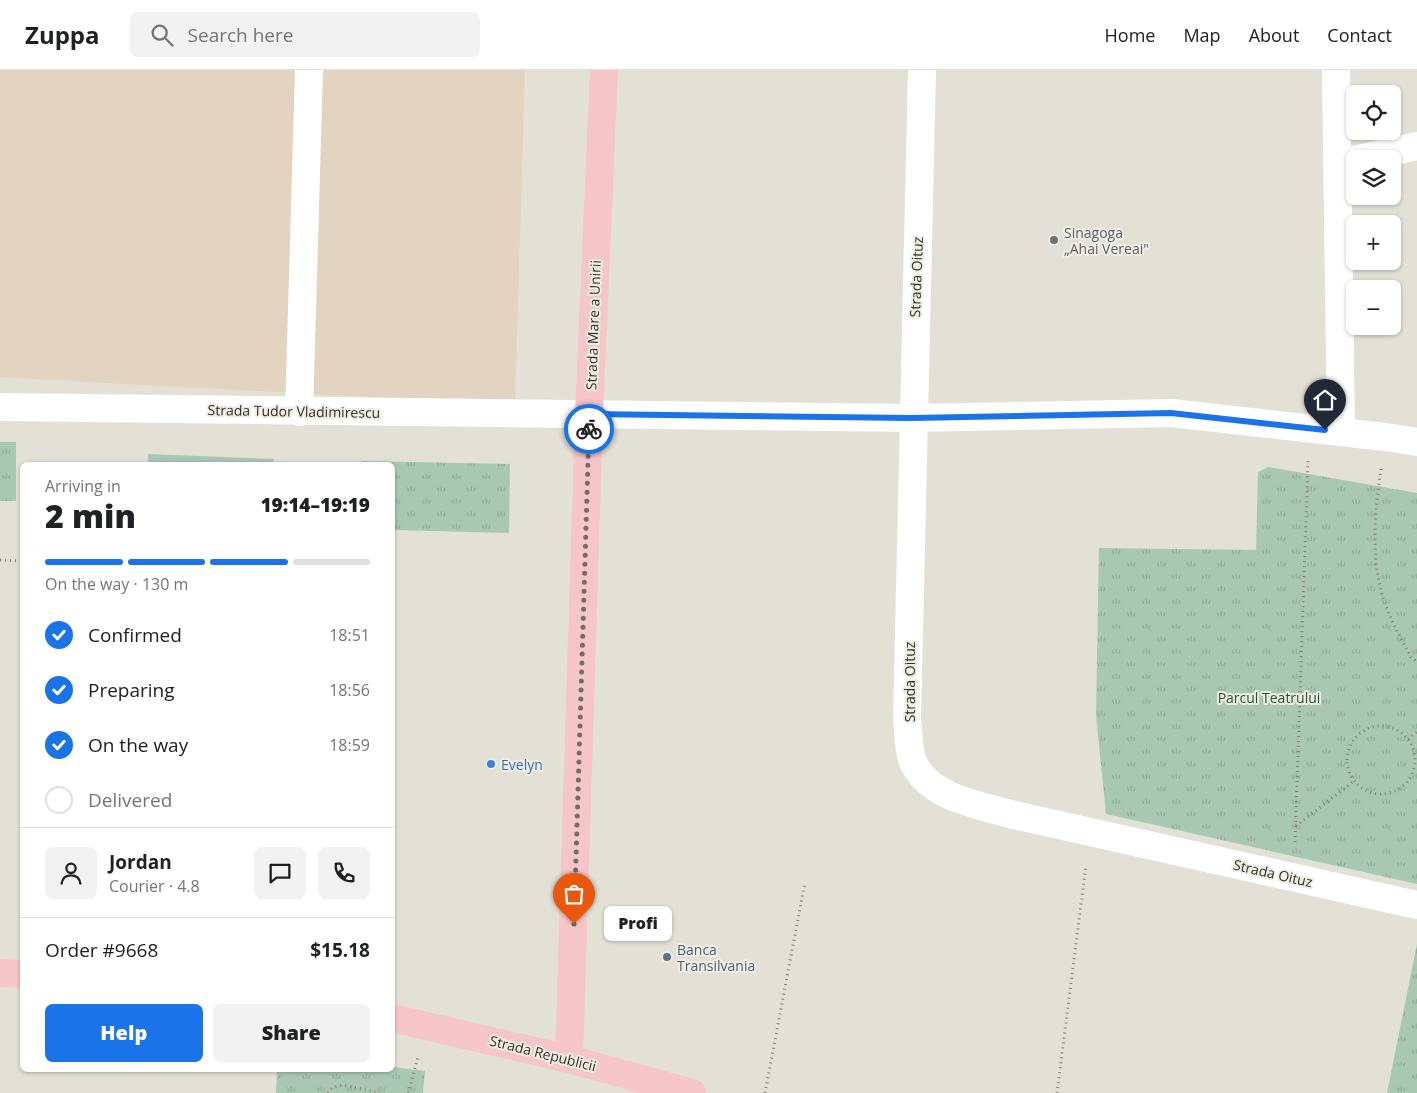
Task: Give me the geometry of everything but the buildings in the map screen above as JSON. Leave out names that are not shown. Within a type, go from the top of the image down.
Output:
[{"type":"main road","name":"Strada Mare a Unirii","points":[[569,1059],[589,414],[604,70]]},
{"type":"main road","points":[[0,973],[20,974]]},
{"type":"main road","name":"Strada Republicii","points":[[395,1019],[569,1059],[692,1093]]},
{"type":"street","points":[[299,412],[309,70]]},
{"type":"street","name":"Strada Oituz","points":[[922,70],[912,418],[908,719],[912,762],[934,789],[1010,814],[1417,905]]},
{"type":"street","points":[[1336,70],[1349,150]]},
{"type":"street","points":[[1398,150],[1417,146]]},
{"type":"street","points":[[1341,432],[1349,205]]},
{"type":"street","name":"Strada Tudor Vladimirescu","points":[[0,407],[912,418],[1171,413],[1417,442]]},
{"type":"path","points":[[1294,878],[1309,428]]},
{"type":"path","points":[[1385,437],[1375,512],[1375,544],[1379,578],[1389,615],[1411,657],[1417,662]]},
{"type":"path","points":[[0,560],[20,561]]},
{"type":"path","points":[[1374,726],[1385,726],[1396,728],[1408,739],[1415,753],[1416,764],[1406,784],[1385,794],[1374,794],[1362,789],[1354,781],[1348,771],[1346,759],[1355,737],[1364,730],[1374,726]]},
{"type":"path","points":[[1408,739],[1417,732]]},
{"type":"path","points":[[1296,826],[1354,781]]},
{"type":"path","points":[[1057,1093],[1090,832]]},
{"type":"path","points":[[765,1093],[805,882]]},
{"type":"path","points":[[328,1093],[332,1088],[343,1085],[380,1093]]},
{"type":"shaded area","points":[[0,70],[525,70],[515,405],[0,377]]},
{"type":"green space","points":[[0,442],[16,442],[16,501],[0,501]]},
{"type":"green space","points":[[148,454],[274,459],[274,462],[148,462]]},
{"type":"green space","points":[[361,461],[510,464],[509,533],[395,530],[395,462]]},
{"type":"green space","name":"Parcul Teatrului","points":[[1268,467],[1417,493],[1417,884],[1106,814],[1096,715],[1099,548],[1256,550],[1258,472]]},
{"type":"green space","points":[[1417,944],[1417,1093],[1387,1093]]},
{"type":"green space","points":[[395,1067],[425,1071],[423,1093],[276,1093],[277,1072],[395,1072]]},
{"type":"way so far","points":[[574,924],[589,429]]},
{"type":"place","name":"Sinagoga „Ahai Vereai\"","points":[[1054,240]]},
{"type":"place","name":"Evelyn","points":[[491,764]]},
{"type":"place","name":"Profi","points":[[574,924]]},
{"type":"place","name":"Banca Transilvania","points":[[667,957]]},
{"type":"route","points":[[589,429],[589,414],[912,418],[1171,413],[1325,430]]}]
